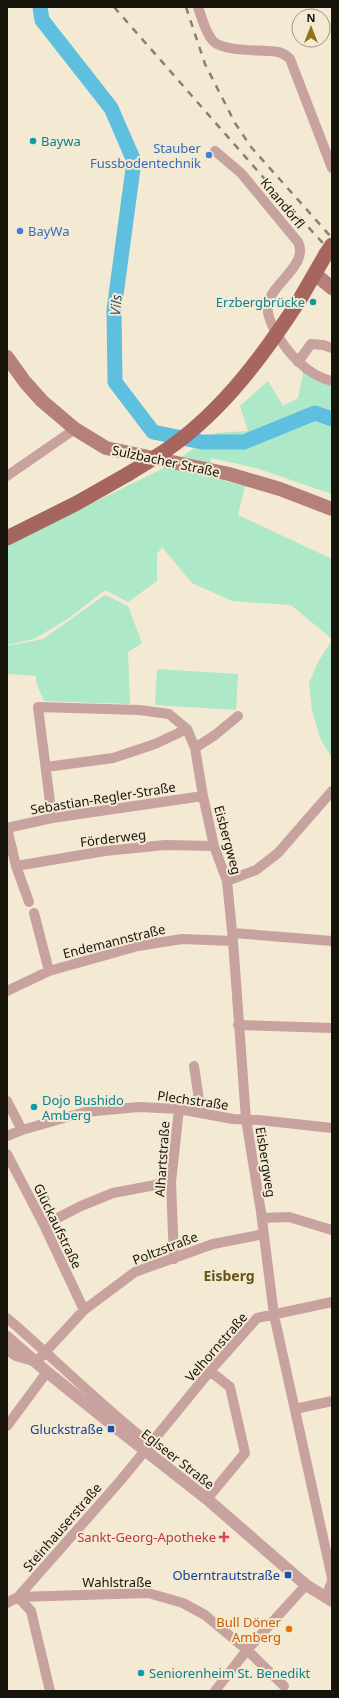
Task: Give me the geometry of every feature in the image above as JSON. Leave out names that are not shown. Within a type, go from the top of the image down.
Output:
[{"type":"main road","points":[[7,538],[95,493],[128,474],[172,446],[210,413],[259,359],[300,299],[329,250]]},
{"type":"main road","points":[[315,274],[332,288]]},
{"type":"main road","name":"Sulzbacher Straße","points":[[7,357],[25,382],[42,400],[75,429],[106,448],[228,474],[280,489],[332,509]]},
{"type":"street","points":[[198,7],[204,25],[213,41],[227,48],[275,51],[284,54],[290,59],[332,168]]},
{"type":"street","name":"Knandörfl","points":[[215,151],[240,173],[298,242],[301,248],[300,256],[268,303],[270,323],[298,362],[321,378],[332,381]]},
{"type":"street","points":[[298,362],[311,344],[323,344],[332,348]]},
{"type":"street","points":[[7,476],[75,429]]},
{"type":"street","name":"Eisbergweg","points":[[46,767],[38,707],[139,710],[169,714],[187,730],[195,748],[203,796],[214,846],[226,881],[233,937],[238,1025],[246,1119],[262,1218],[274,1315],[332,1578]]},
{"type":"street","points":[[195,748],[215,735],[238,716]]},
{"type":"street","points":[[52,818],[46,767],[113,758],[155,744],[187,730]]},
{"type":"street","points":[[226,881],[256,870],[278,854],[332,791]]},
{"type":"street","name":"Sebastian-Regler-Straße","points":[[29,902],[16,866],[7,828],[52,818],[203,796]]},
{"type":"street","name":"Förderweg","points":[[16,866],[105,850],[165,845],[214,846]]},
{"type":"street","name":"Endemannstraße","points":[[34,913],[49,971]]},
{"type":"street","name":"Endemannstraße","points":[[8,987],[49,971],[138,946],[182,939],[233,937],[332,941]]},
{"type":"street","points":[[238,1025],[332,1028]]},
{"type":"street","points":[[194,1066],[201,1113]]},
{"type":"street","points":[[7,1101],[22,1130]]},
{"type":"street","name":"Plechstraße","points":[[7,1136],[22,1130],[85,1112],[139,1107],[179,1109],[246,1119],[332,1128]]},
{"type":"street","name":"Alhartstraße","points":[[174,1259],[171,1182],[179,1109]]},
{"type":"street","name":"Glückaufstraße","points":[[7,1154],[44,1225],[84,1310]]},
{"type":"street","points":[[44,1225],[81,1206],[112,1193],[171,1182]]},
{"type":"street","points":[[262,1218],[289,1217],[332,1230]]},
{"type":"street","name":"Poltzstraße","points":[[36,1362],[84,1310],[135,1272],[213,1244],[264,1234]]},
{"type":"street","name":"Velhornstraße","points":[[147,1447],[210,1371],[257,1318],[332,1302]]},
{"type":"street","name":"Eglseer Straße","points":[[7,1318],[45,1351],[147,1447],[306,1585],[329,1599]]},
{"type":"street","name":"Eglseer Straße","points":[[7,1337],[47,1372],[147,1447]]},
{"type":"street","points":[[7,1350],[16,1356],[36,1362]]},
{"type":"street","points":[[207,1499],[245,1453],[230,1387],[210,1371]]},
{"type":"street","points":[[7,1426],[47,1372]]},
{"type":"street","points":[[295,1408],[332,1401]]},
{"type":"street","name":"Steinhauserstraße","points":[[18,1597],[121,1480],[147,1447]]},
{"type":"street","points":[[329,1599],[332,1581]]},
{"type":"street","points":[[215,1691],[247,1650],[306,1585]]},
{"type":"street","name":"Wahlstraße","points":[[18,1597],[148,1593],[183,1603],[205,1615],[247,1650]]},
{"type":"street","points":[[7,1603],[18,1597],[31,1611],[50,1691]]},
{"type":"street","points":[[247,1650],[284,1686]]},
{"type":"green space","points":[[304,369],[332,384],[332,494],[256,468],[211,458],[209,477],[245,486],[238,515],[332,559],[332,639],[291,605],[232,601],[192,583],[162,547],[157,554],[157,581],[128,602],[105,590],[69,618],[34,639],[7,645],[7,545],[170,465],[216,433],[248,431],[240,406],[268,381],[283,406],[298,398]]},
{"type":"green space","points":[[105,595],[128,606],[142,643],[128,652],[130,704],[44,701],[37,685],[36,676],[7,674],[7,646],[43,639]]},
{"type":"green space","points":[[332,640],[332,758],[321,740],[312,711],[309,683],[318,662]]},
{"type":"green space","points":[[157,669],[238,674],[236,710],[155,705]]},
{"type":"waterway","name":"Vils","points":[[40,7],[42,20],[111,108],[134,161],[114,310],[115,382],[153,432],[202,442],[244,442],[315,413],[332,419]]},
{"type":"railway","points":[[114,7],[277,193],[332,253]]},
{"type":"railway","points":[[186,7],[205,64],[235,123],[251,147],[332,238]]},
{"type":"place","name":"Baywa","points":[[33,141]]},
{"type":"place","name":"Stauber Fussbodentechnik","points":[[209,155]]},
{"type":"place","name":"BayWa","points":[[20,231]]},
{"type":"place","name":"Erzbergbrücke","points":[[313,302]]},
{"type":"place","name":"Dojo Bushido Amberg","points":[[34,1107]]},
{"type":"place","name":"Gluckstraße","points":[[111,1429]]},
{"type":"place","name":"Sankt-Georg-Apotheke","points":[[224,1537]]},
{"type":"place","name":"Oberntrautstraße","points":[[288,1575]]},
{"type":"place","name":"Bull Döner Amberg","points":[[289,1629]]},
{"type":"place","name":"Seniorenheim St. Benedikt","points":[[141,1673]]},
{"type":"district","name":"Eisberg","points":[[229,1276]]}]
